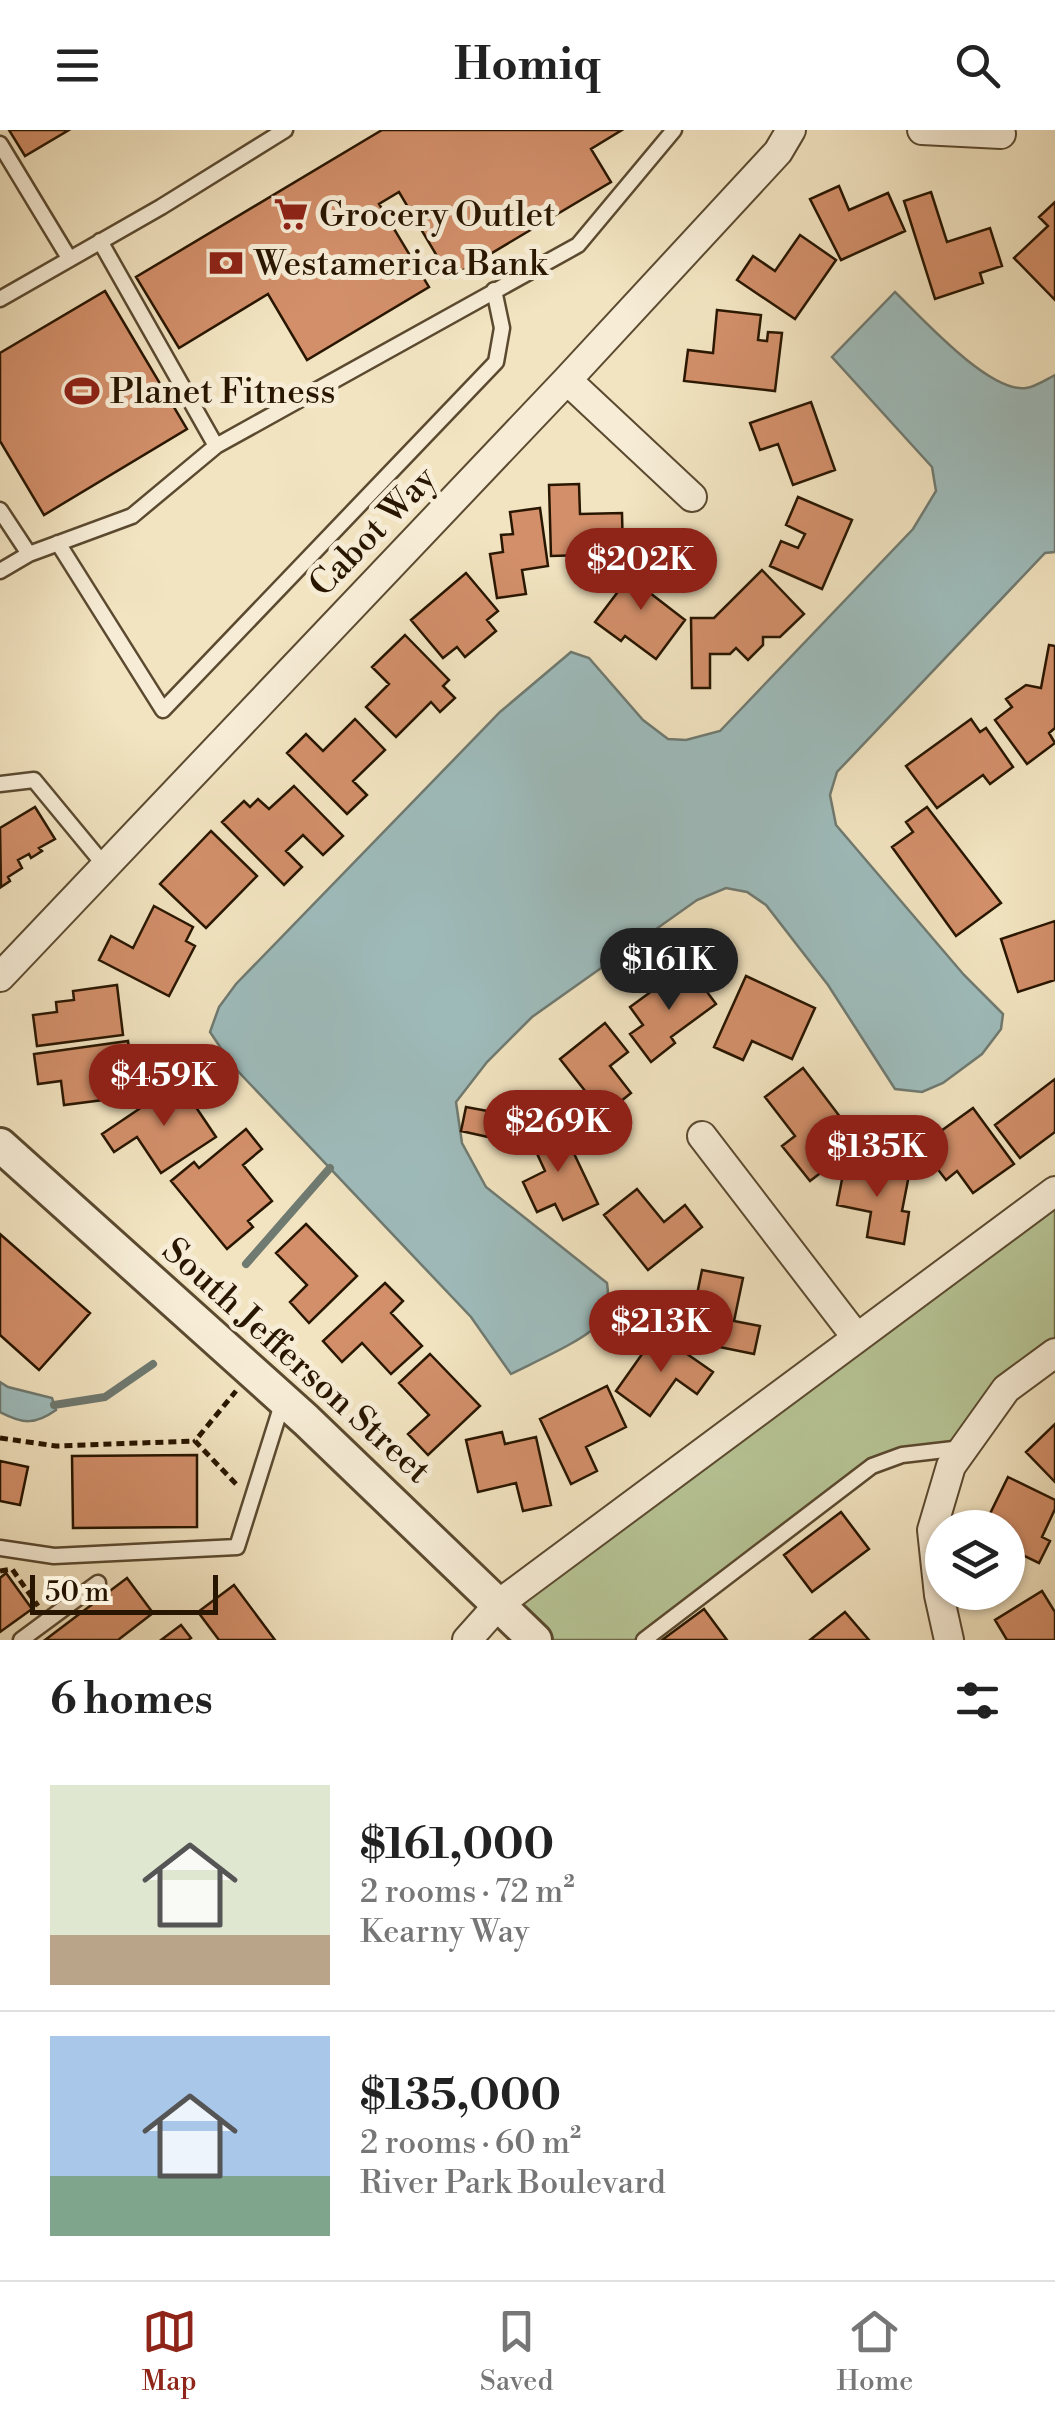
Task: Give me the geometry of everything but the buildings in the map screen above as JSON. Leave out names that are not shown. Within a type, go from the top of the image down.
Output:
[{"type":"street","name":"Cabot Way","points":[[0,977],[567,380],[778,152],[791,130]]},
{"type":"street","points":[[922,130],[1001,134]]},
{"type":"street","points":[[567,380],[692,498]]},
{"type":"street","points":[[702,1136],[856,1338]]},
{"type":"street","name":"South Jefferson Street","points":[[2,1152],[284,1400],[535,1640]]},
{"type":"street","points":[[466,1640],[500,1603],[1055,1192]]},
{"type":"street","points":[[949,1640],[938,1595],[932,1530],[951,1466],[1006,1390],[1055,1353]]},
{"type":"lane","points":[[0,277],[5,296],[285,130]]},
{"type":"lane","points":[[0,571],[29,554],[132,516],[216,446],[578,245],[674,130]]},
{"type":"lane","points":[[0,144],[69,258]]},
{"type":"lane","points":[[100,241],[216,446]]},
{"type":"lane","points":[[58,543],[163,710],[496,362],[502,328],[494,290]]},
{"type":"lane","points":[[0,510],[29,554]]},
{"type":"lane","points":[[0,784],[34,780],[105,866]]},
{"type":"lane","points":[[0,1548],[54,1556],[237,1547],[284,1400]]},
{"type":"lane","points":[[644,1640],[872,1466],[902,1454],[965,1447]]},
{"type":"lane","points":[[21,1640],[98,1583]]},
{"type":"path","points":[[195,1441],[252,1372]]},
{"type":"path","points":[[0,1438],[56,1446],[195,1441],[252,1500]]},
{"type":"path","points":[[0,1571],[12,1570],[49,1620]]},
{"type":"green space","points":[[1055,1191],[1055,1353],[965,1447],[872,1466],[644,1640],[535,1640],[500,1603]]},
{"type":"water","points":[[895,292],[956,351],[994,379],[1026,388],[1055,375],[1055,552],[1045,553],[837,772],[830,795],[836,825],[964,975],[1003,1014],[1001,1029],[982,1054],[943,1083],[922,1092],[895,1089],[828,985],[766,905],[747,892],[726,888],[697,900],[532,1017],[487,1062],[456,1102],[462,1143],[486,1187],[607,1283],[606,1308],[594,1329],[511,1374],[471,1317],[233,1066],[210,1032],[219,1007],[236,984],[500,712],[571,652],[589,658],[643,720],[668,739],[686,740],[720,731],[913,529],[936,491],[932,467],[832,357]]},
{"type":"water","points":[[0,1382],[52,1398],[56,1410],[29,1421],[0,1412]]},
{"type":"waterway","points":[[246,1264],[330,1168]]},
{"type":"waterway","points":[[54,1405],[105,1397],[153,1364]]},
{"type":"place","name":"Grocery Outlet","points":[[291,214]]},
{"type":"place","name":"Westamerica Bank","points":[[226,263]]},
{"type":"place","name":"Planet Fitness","points":[[82,391]]}]
